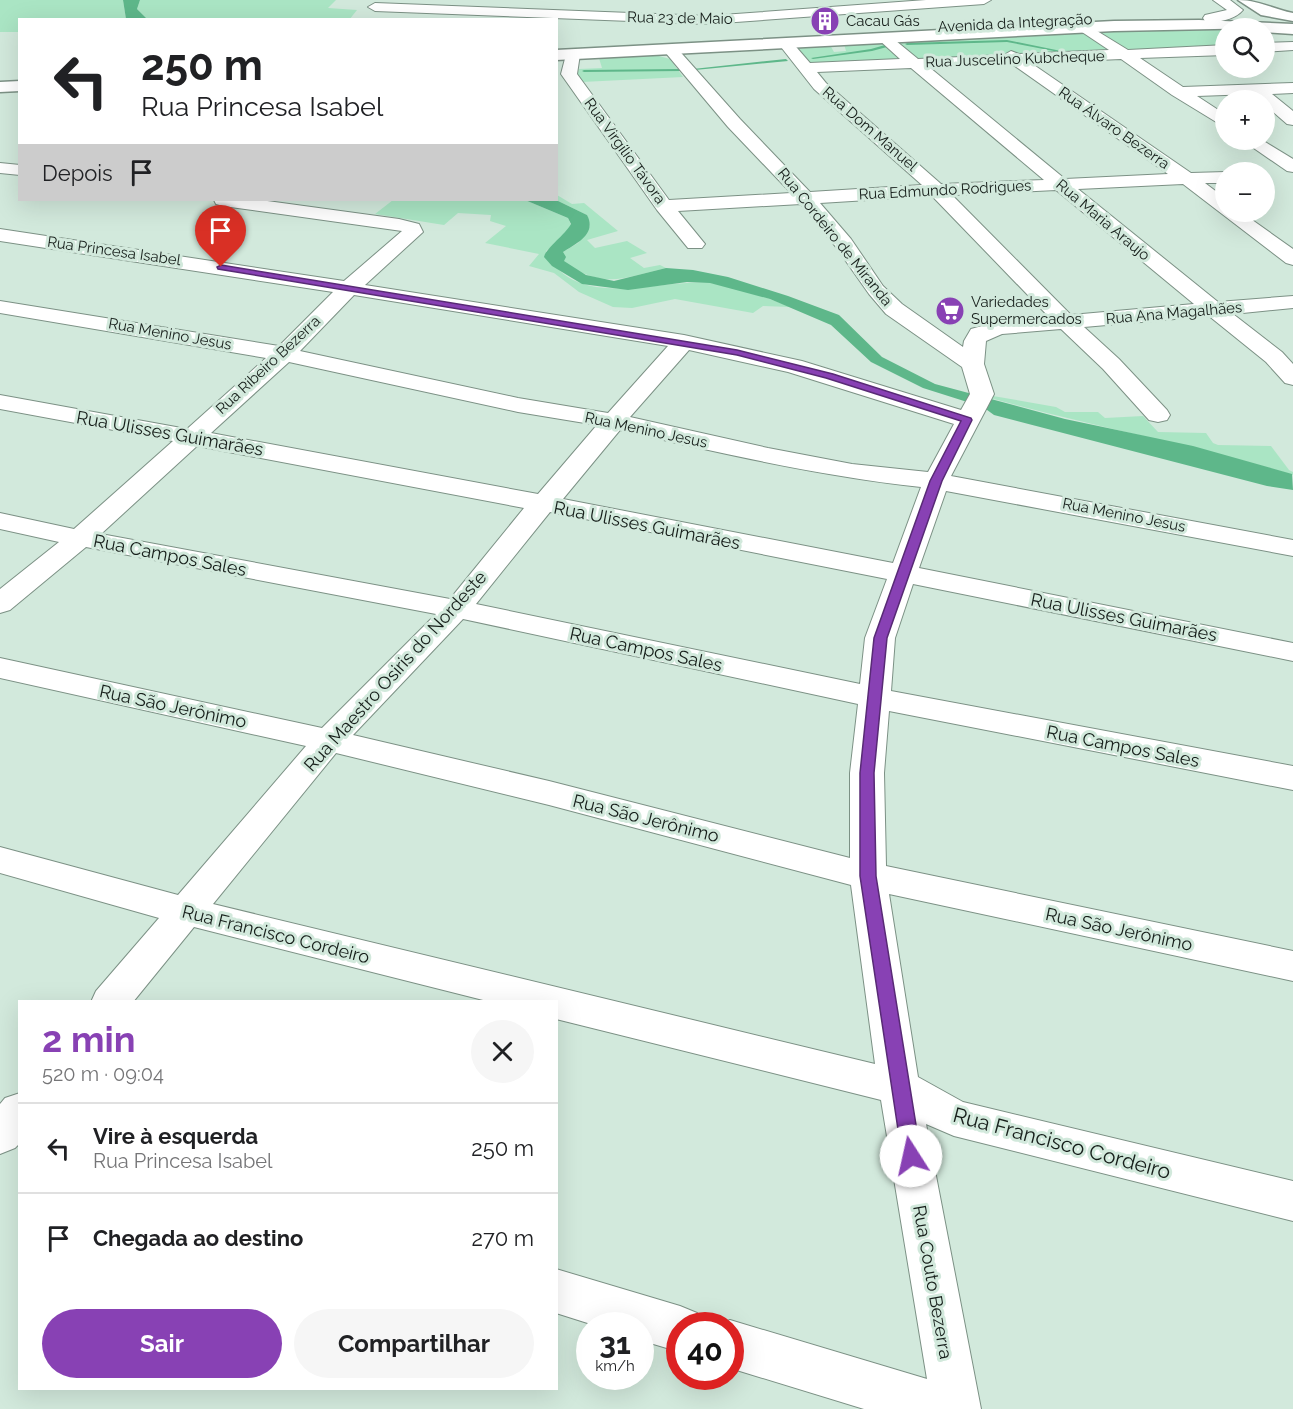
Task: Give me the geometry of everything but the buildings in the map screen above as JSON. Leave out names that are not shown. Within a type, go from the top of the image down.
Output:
[{"type":"main road","points":[[1245,0],[1266,12],[1293,20]]},
{"type":"main road","points":[[1254,18],[1266,12]]},
{"type":"main road","name":"Avenida da Integração","points":[[562,52],[1132,18],[1215,18]]},
{"type":"main road","name":"Avenida da Integração","points":[[1275,20],[1293,20]]},
{"type":"main road","name":"Avenida da Integração","points":[[892,34],[1174,24],[1288,29]]},
{"type":"main road","name":"Avenida da Integração","points":[[602,48],[670,49],[783,40]]},
{"type":"main road","points":[[0,77],[18,76]]},
{"type":"main road","points":[[0,87],[18,86]]},
{"type":"street","name":"Rua Dom Manuel","points":[[742,0],[783,40],[820,86],[937,190],[1066,322],[1111,364],[1158,415]]},
{"type":"street","name":"Rua 23 de Maio","points":[[375,7],[697,20],[761,18],[868,4],[984,0]]},
{"type":"street","points":[[1210,18],[1233,13],[1236,10],[1220,0]]},
{"type":"street","name":"Rua Maria Araujo","points":[[868,4],[913,63],[1274,357],[1293,378]]},
{"type":"street","points":[[1084,27],[1215,116]]},
{"type":"street","points":[[1275,47],[1293,46]]},
{"type":"street","name":"Rua Álvaro Bezerra","points":[[1001,48],[1215,200]]},
{"type":"street","name":"Rua Cordeiro de Miranda","points":[[670,49],[734,123],[805,197],[844,243],[876,290],[894,309],[928,335],[973,364]]},
{"type":"street","name":"Rua Juscelino Kubcheque","points":[[804,68],[1215,51]]},
{"type":"street","name":"Rua Virgílio Távora","points":[[562,52],[569,74],[664,206],[695,244]]},
{"type":"street","points":[[1179,92],[1293,88]]},
{"type":"street","points":[[1257,89],[1293,120]]},
{"type":"street","points":[[1267,150],[1293,167]]},
{"type":"street","points":[[0,168],[18,170]]},
{"type":"street","points":[[1275,175],[1293,174]]},
{"type":"street","name":"Rua Edmundo Rodrigues","points":[[664,206],[1215,177]]},
{"type":"street","name":"Rua Ribeiro Bezerra","points":[[0,604],[80,538],[285,354],[349,288],[413,232],[412,228],[399,225],[231,201]]},
{"type":"street","points":[[1243,222],[1293,259]]},
{"type":"street","name":"Rua Princesa Isabel","points":[[0,235],[684,342],[974,408]]},
{"type":"street","name":"Rua Ana Magalhães","points":[[928,335],[1293,302]]},
{"type":"street","name":"Rua Menino Jesus","points":[[0,307],[285,354],[518,405],[614,421],[852,472],[936,481],[1293,548]]},
{"type":"street","points":[[974,408],[975,341],[979,334],[987,331]]},
{"type":"street","name":"Rua Maestro Osiris do Nordeste","points":[[112,1000],[329,740],[457,609],[529,518],[555,492],[684,342]]},
{"type":"street","name":"Rua Ulisses Guimarães","points":[[0,402],[192,436],[902,573],[1293,652]]},
{"type":"street","name":"Rua Couto Bezerra","points":[[956,1409],[899,1087],[868,876],[867,773],[880,638],[936,481],[974,408]]},
{"type":"street","name":"Rua Campos Sales","points":[[0,521],[457,609],[876,698],[1293,778]]},
{"type":"street","name":"Rua São Jerônimo","points":[[0,668],[329,740],[549,793],[868,876],[1293,966]]},
{"type":"street","name":"Rua Francisco Cordeiro","points":[[0,860],[184,911],[547,1000]]},
{"type":"street","name":"Rua Francisco Cordeiro","points":[[558,1003],[899,1087],[954,1118],[1293,1201]]},
{"type":"street","points":[[558,1292],[666,1325]]},
{"type":"street","points":[[744,1348],[943,1409]]},
{"type":"shaded area","points":[[0,0],[123,0],[126,18],[18,18],[18,32],[0,32]]},
{"type":"shaded area","points":[[123,0],[140,0],[137,9],[146,18],[126,18]]},
{"type":"shaded area","points":[[140,0],[336,0],[328,8],[357,10],[351,18],[145,18],[137,9]]},
{"type":"shaded area","points":[[1116,29],[1215,30],[1215,46],[922,59],[916,58],[896,42]]},
{"type":"shaded area","points":[[878,42],[901,60],[811,65],[797,48],[830,45],[834,52],[846,51],[844,44]]},
{"type":"shaded area","points":[[655,55],[670,59],[683,77],[582,82],[577,75],[579,69],[602,68],[599,58]]},
{"type":"shaded area","points":[[558,196],[572,204],[584,203],[618,231],[587,240],[595,248],[627,241],[647,253],[630,258],[644,268],[660,265],[666,268],[625,278],[602,279],[577,270],[563,261],[563,252],[578,243],[590,226],[587,215],[558,201]]},
{"type":"shaded area","points":[[392,201],[527,201],[568,218],[571,225],[561,239],[546,251],[559,270],[576,281],[597,287],[620,288],[690,283],[721,284],[790,307],[763,306],[753,313],[675,299],[632,308],[613,307],[579,292],[554,273],[529,266],[539,254],[485,243],[506,226],[490,221],[491,215],[458,213],[444,225],[375,214]]},
{"type":"shaded area","points":[[527,201],[558,201],[587,215],[589,228],[587,233],[563,252],[566,257],[564,261],[586,275],[614,281],[666,268],[693,270],[728,277],[839,315],[882,357],[935,384],[1065,419],[1193,446],[1292,474],[1293,490],[1267,486],[994,415],[983,407],[923,388],[871,362],[831,325],[770,299],[710,283],[687,282],[628,290],[582,284],[552,266],[544,257],[571,224],[568,218]]},
{"type":"shaded area","points":[[993,396],[1056,407],[1065,412],[1098,412],[1105,418],[1143,416],[1158,432],[1206,433],[1213,443],[1218,445],[1271,446],[1293,472],[1293,475],[1218,454],[990,398]]},
{"type":"waterway","points":[[907,44],[1007,41],[1059,51]]},
{"type":"waterway","points":[[813,58],[872,50],[885,46]]},
{"type":"waterway","points":[[695,69],[786,60]]},
{"type":"waterway","points":[[584,71],[679,70]]},
{"type":"place","name":"Cacau Gás","points":[[825,21]]},
{"type":"place","name":"Variedades Supermercados","points":[[950,311]]},
{"type":"route","points":[[221,267],[737,352],[829,376],[967,420],[936,481],[880,638],[867,773],[868,876],[911,1156]]}]
